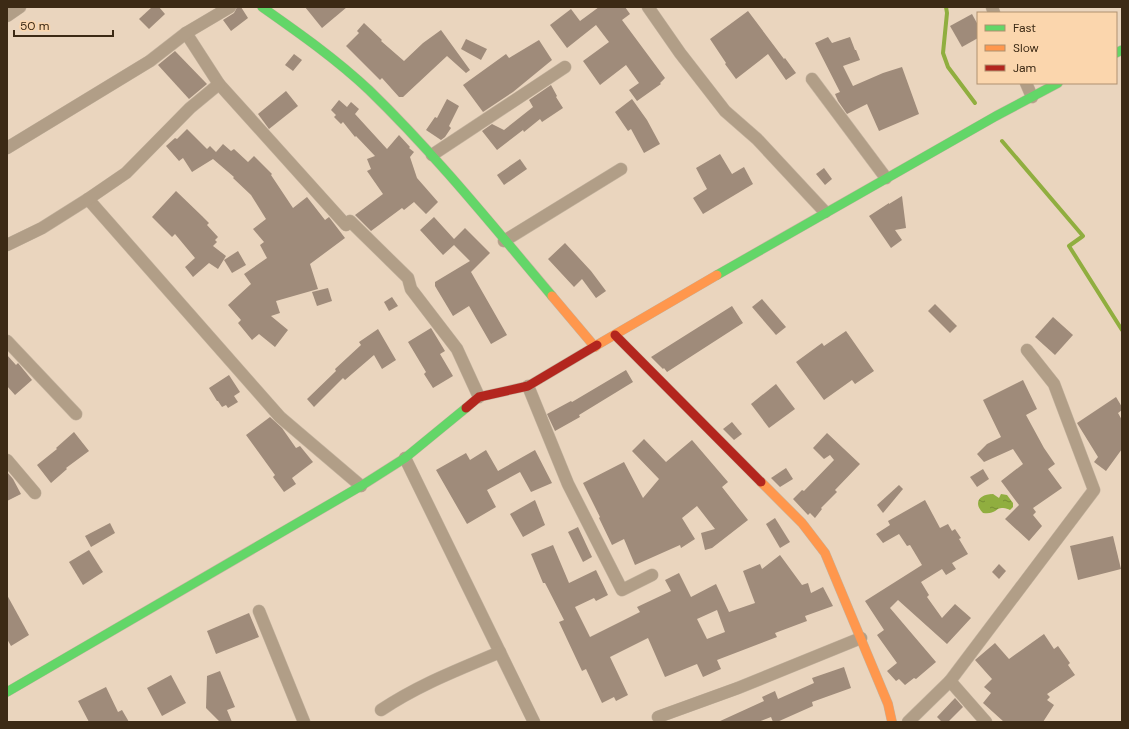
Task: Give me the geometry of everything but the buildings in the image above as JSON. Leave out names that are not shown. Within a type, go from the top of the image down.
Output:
[{"type":"street","points":[[7,16],[20,7]]},
{"type":"street","points":[[7,148],[150,61],[186,33],[230,7]]},
{"type":"street","points":[[262,7],[321,48],[369,90],[432,155],[595,346]]},
{"type":"street","points":[[648,7],[680,53],[725,111],[757,139],[825,212]]},
{"type":"street","points":[[186,33],[220,84],[346,225],[350,221],[408,278],[411,290],[457,349],[479,397]]},
{"type":"street","points":[[432,155],[564,67]]},
{"type":"street","points":[[812,79],[886,178]]},
{"type":"street","points":[[7,245],[42,228],[88,200],[126,173],[190,108],[220,84]]},
{"type":"street","points":[[1026,84],[1032,97]]},
{"type":"street","points":[[7,692],[361,486],[405,458],[479,397],[528,386],[825,212],[1056,84]]},
{"type":"street","points":[[504,241],[621,169]]},
{"type":"street","points":[[88,200],[280,417],[361,486]]},
{"type":"street","points":[[615,335],[802,523],[825,553],[888,704],[892,722]]},
{"type":"street","points":[[7,341],[76,414]]},
{"type":"street","points":[[908,722],[950,681],[1094,490],[1054,384],[1027,350]]},
{"type":"street","points":[[528,386],[568,484],[622,590],[652,576]]},
{"type":"street","points":[[405,458],[534,722]]},
{"type":"street","points":[[7,460],[35,493]]},
{"type":"street","points":[[259,611],[304,722]]},
{"type":"street","points":[[658,717],[738,688],[861,638]]},
{"type":"street","points":[[381,710],[432,680],[500,652]]},
{"type":"street","points":[[950,681],[986,722]]},
{"type":"water","points":[[988,494],[993,494],[999,498],[1001,494],[1007,495],[1013,503],[1013,507],[1010,510],[1001,508],[991,513],[983,513],[978,506],[979,500],[981,497]]},
{"type":"waterway","points":[[946,7],[947,13],[943,53],[948,67],[975,103]]},
{"type":"waterway","points":[[1002,141],[1083,236],[1069,246],[1122,330]]},
{"type":"traffic: fast","points":[[262,7],[330,57],[369,90],[417,139],[486,217],[552,296]]},
{"type":"traffic: fast","points":[[1117,52],[1122,50]]},
{"type":"traffic: fast","points":[[717,275],[996,116],[1056,84]]},
{"type":"traffic: fast","points":[[7,692],[361,486],[405,458],[466,408]]},
{"type":"traffic: slow","points":[[597,345],[717,275]]},
{"type":"traffic: slow","points":[[552,296],[595,347]]},
{"type":"traffic: slow","points":[[761,482],[802,523],[825,553],[888,704],[892,722]]},
{"type":"traffic: jam","points":[[615,335],[761,482]]},
{"type":"traffic: jam","points":[[466,408],[479,397],[528,386],[597,345]]}]
